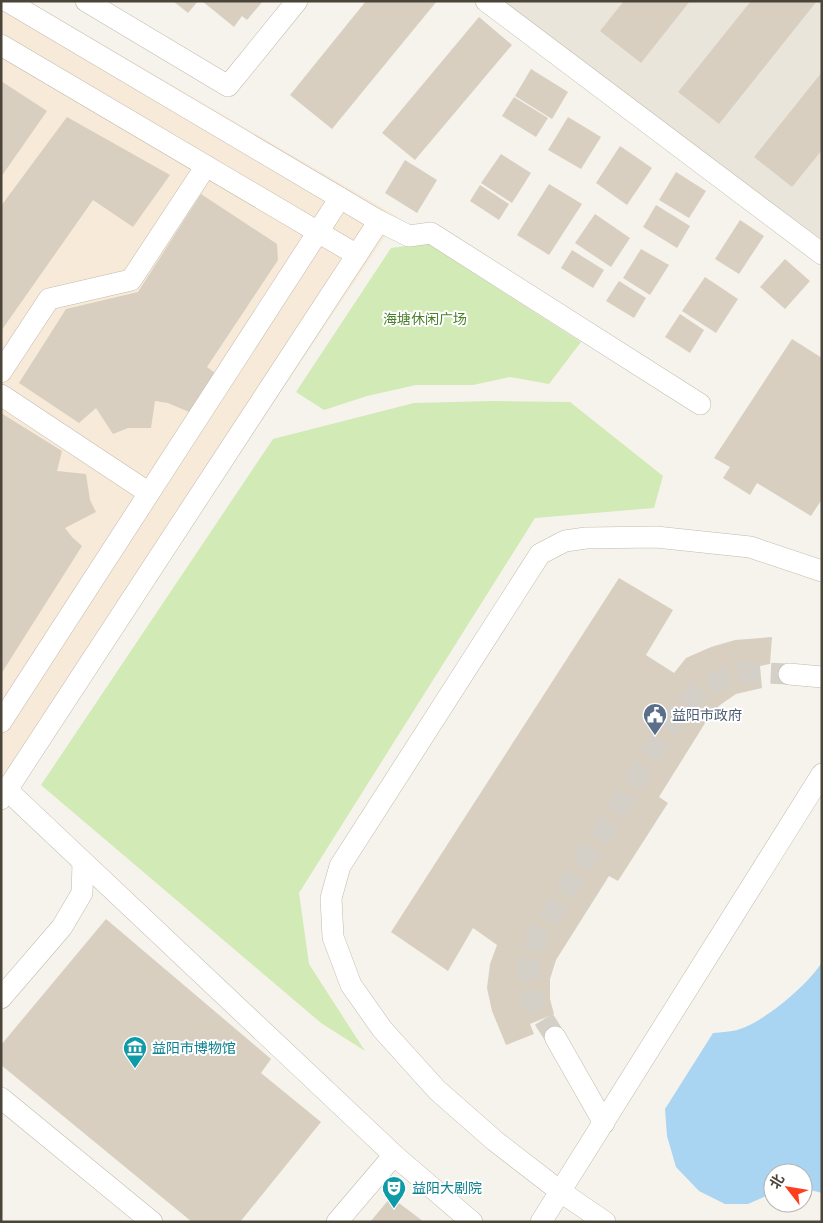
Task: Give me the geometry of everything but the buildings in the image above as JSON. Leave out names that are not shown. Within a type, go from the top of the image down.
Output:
[{"type":"street","points":[[7,1],[379,221],[409,236],[432,233],[700,404]]},
{"type":"street","points":[[86,1],[228,86],[297,1]]},
{"type":"street","points":[[486,1],[822,254]]},
{"type":"street","points":[[1,45],[357,255]]},
{"type":"street","points":[[1,372],[49,299],[131,280],[206,166]]},
{"type":"street","points":[[1,722],[340,198]]},
{"type":"street","points":[[379,221],[4,794],[83,863],[394,1156],[472,1222]]},
{"type":"street","points":[[1,395],[150,493]]},
{"type":"street","points":[[605,1222],[561,1192],[495,1141],[437,1090],[382,1029],[351,985],[333,937],[331,898],[340,866],[540,554],[565,541],[586,538],[656,537],[750,547],[822,571]]},
{"type":"street","points":[[789,674],[822,677]]},
{"type":"street","points":[[541,1222],[822,774]]},
{"type":"street","points":[[1,998],[62,926],[82,893],[83,863]]},
{"type":"street","points":[[555,1037],[604,1123]]},
{"type":"street","points":[[1,1098],[152,1222]]},
{"type":"street","points":[[338,1222],[394,1156]]},
{"type":"shaded area","points":[[1,1],[29,1],[398,217],[1,810]]},
{"type":"shaded area","points":[[499,1],[822,1],[822,243]]},
{"type":"green space","name":"海塘休闲广场","points":[[427,243],[581,342],[549,384],[510,377],[473,385],[416,385],[367,396],[324,410],[296,392],[391,248]]},
{"type":"green space","points":[[570,402],[663,476],[654,508],[535,518],[299,893],[309,964],[365,1051],[321,1023],[41,785],[273,439],[414,403]]},
{"type":"water","points":[[822,962],[822,1193],[813,1191],[813,1163],[763,1163],[763,1197],[748,1204],[725,1204],[699,1191],[676,1167],[667,1136],[665,1109],[713,1033],[737,1030],[762,1018],[786,1001],[816,971]]},
{"type":"tunnel","points":[[555,1037],[531,999],[528,965],[538,936],[675,716],[703,687],[740,672],[789,674]]},
{"type":"place","name":"益阳市政府","points":[[655,736]]},
{"type":"place","name":"益阳市博物馆","points":[[135,1069]]},
{"type":"place","name":"益阳大剧院","points":[[394,1209]]}]
